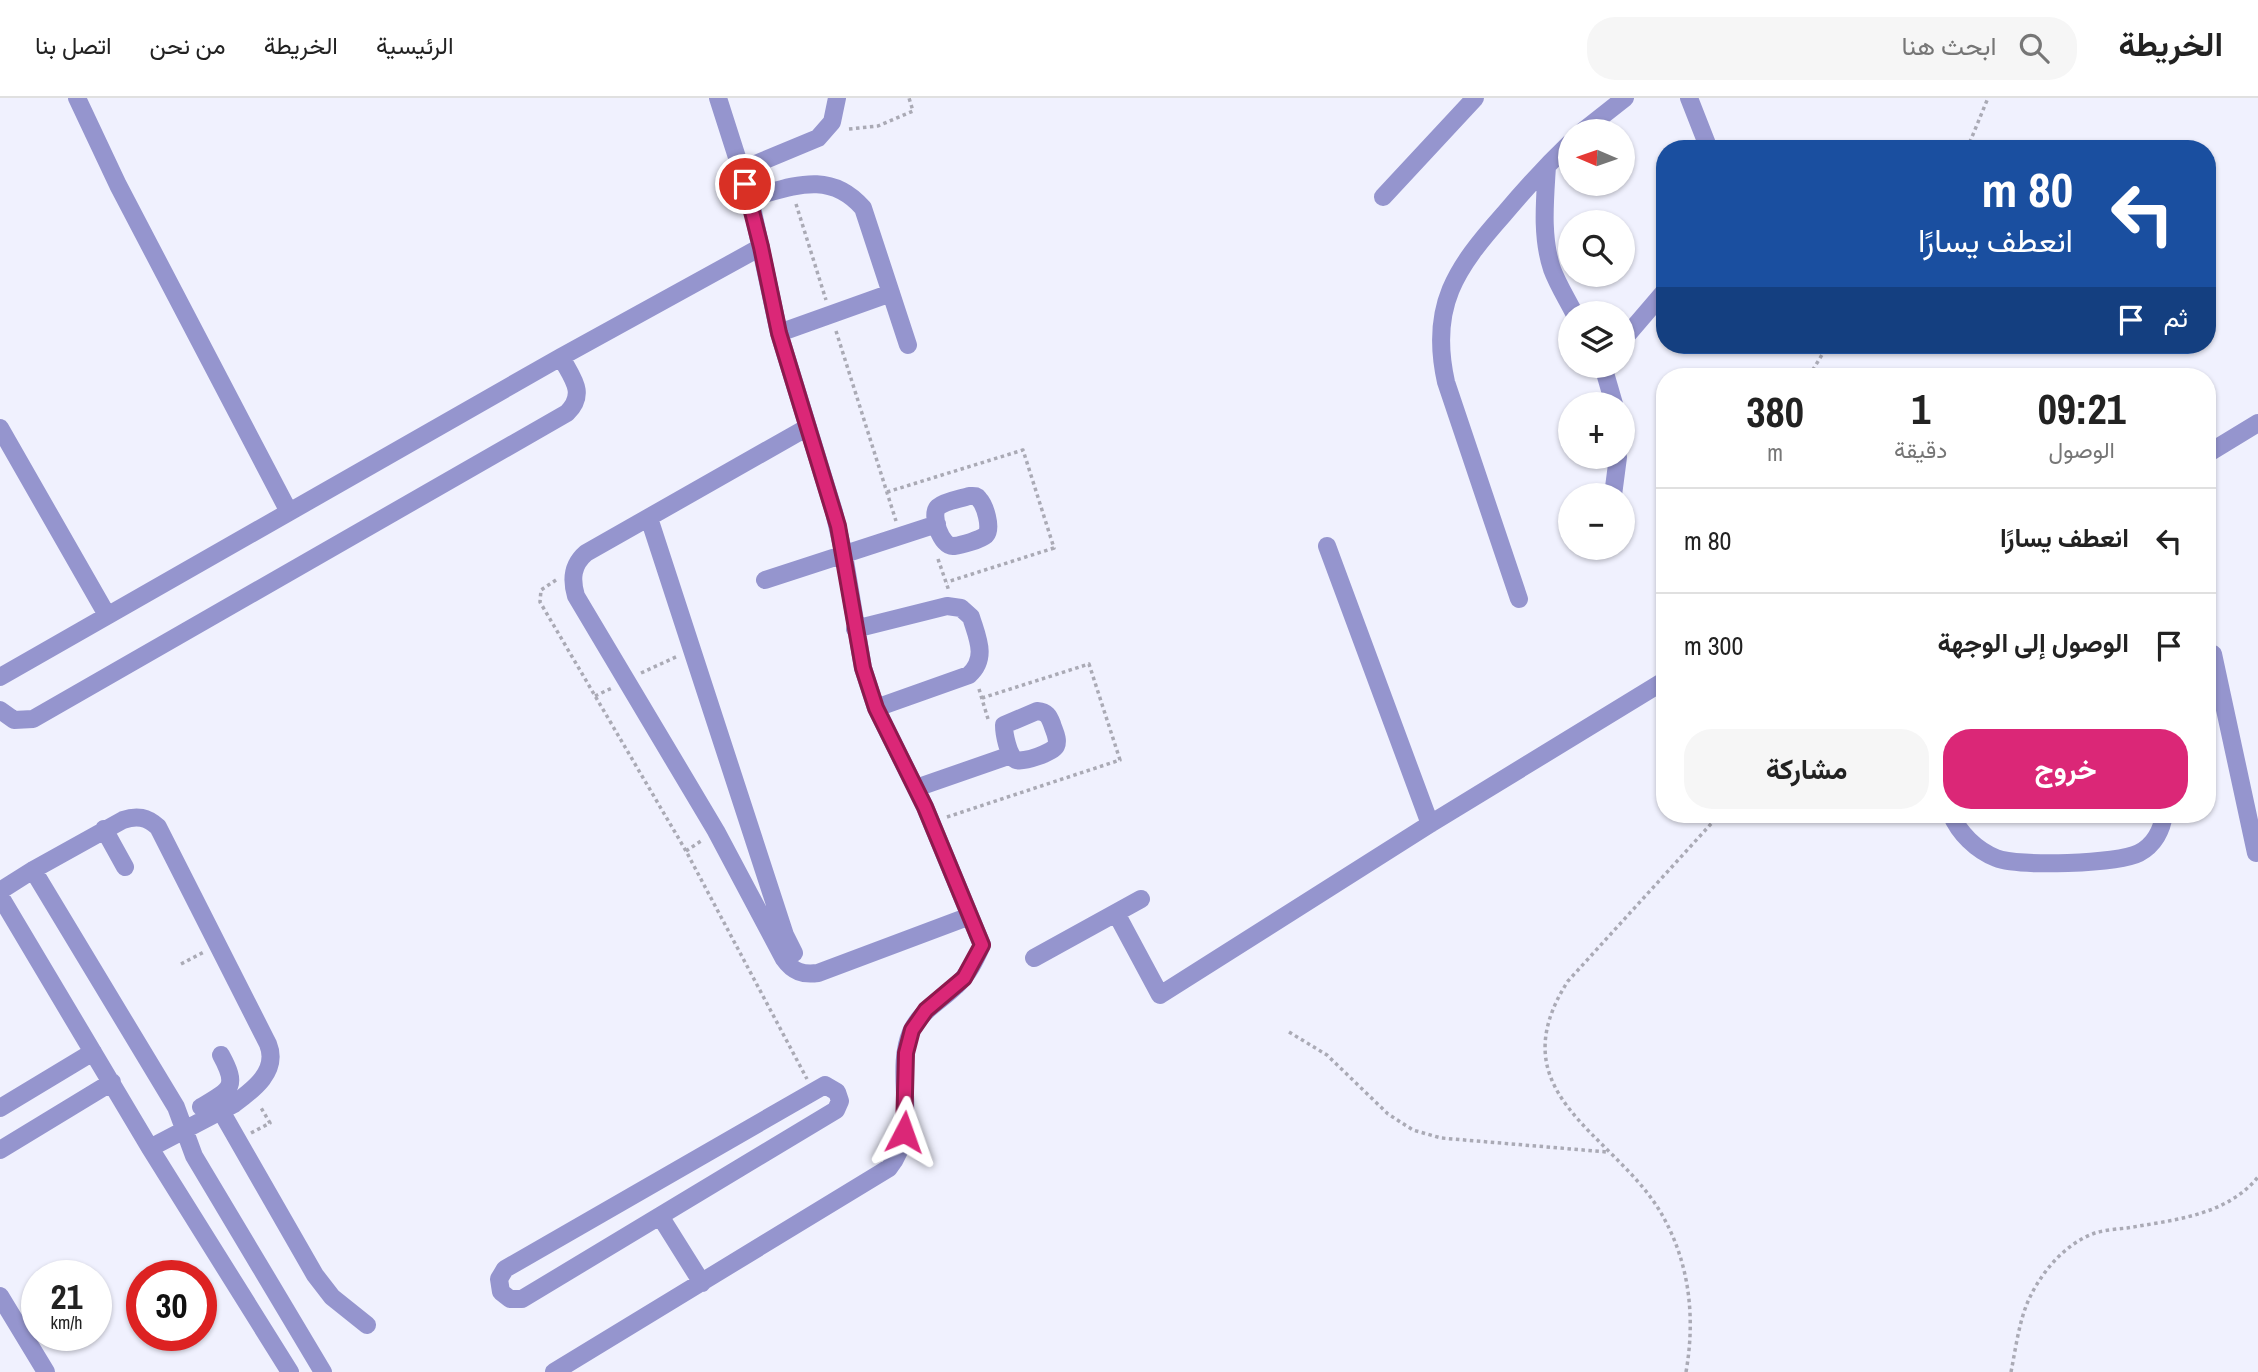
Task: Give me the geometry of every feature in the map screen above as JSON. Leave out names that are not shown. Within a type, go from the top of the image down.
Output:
[{"type":"street","points":[[77,98],[118,185],[289,512]]},
{"type":"street","points":[[554,1372],[889,1168],[896,1158],[906,1119],[905,1065],[912,1030],[926,1010],[955,987],[977,957],[982,945],[932,822],[876,708],[863,668],[834,512],[779,333],[750,198],[718,98]]},
{"type":"street","points":[[741,170],[818,138],[826,131],[836,113],[837,98]]},
{"type":"street","points":[[1383,197],[1475,98]]},
{"type":"street","points":[[1598,119],[1625,98]]},
{"type":"street","points":[[1689,98],[1705,140]]},
{"type":"street","points":[[1519,599],[1446,382],[1441,334],[1446,303],[1463,264],[1558,154]]},
{"type":"street","points":[[1546,166],[1545,222],[1548,255],[1568,301]]},
{"type":"street","points":[[750,198],[815,183],[828,184],[852,195],[863,208],[908,345]]},
{"type":"street","points":[[0,677],[561,357],[761,247]]},
{"type":"street","points":[[779,333],[891,293]]},
{"type":"street","points":[[1635,326],[1656,301]]},
{"type":"street","points":[[0,710],[14,720],[33,719],[567,413],[578,394],[561,357]]},
{"type":"street","points":[[2216,449],[2258,423]]},
{"type":"street","points":[[808,427],[586,553],[573,571],[576,596],[716,831],[784,959],[794,970],[815,974],[970,916]]},
{"type":"street","points":[[0,428],[107,615]]},
{"type":"street","points":[[649,518],[785,935],[800,961],[815,974]]},
{"type":"street","points":[[765,580],[937,524]]},
{"type":"street","points":[[1326,546],[1430,824]]},
{"type":"street","points":[[855,629],[954,606],[971,617],[981,651],[980,658],[969,675],[876,708]]},
{"type":"street","points":[[2216,666],[2254,824],[2256,853]]},
{"type":"street","points":[[1116,913],[1160,995],[1430,824],[1656,686]]},
{"type":"street","points":[[916,788],[1011,755]]},
{"type":"street","points":[[0,891],[122,820],[138,817],[149,820],[158,827],[268,1044],[271,1058],[268,1071],[246,1095],[150,1148]]},
{"type":"street","points":[[1957,823],[1965,836],[1979,849],[2014,863],[2033,864],[2119,858],[2137,854],[2158,835],[2161,823]]},
{"type":"street","points":[[104,829],[125,867]]},
{"type":"street","points":[[33,870],[176,1107],[194,1156],[323,1372]]},
{"type":"street","points":[[0,896],[6,920],[112,1082],[150,1148],[290,1372]]},
{"type":"street","points":[[1034,958],[1141,899]]},
{"type":"street","points":[[0,1108],[93,1052]]},
{"type":"street","points":[[201,1107],[230,1087],[230,1073],[220,1055]]},
{"type":"street","points":[[0,1150],[112,1082]]},
{"type":"street","points":[[825,1085],[834,1088],[839,1096],[836,1110],[522,1299],[510,1299],[500,1292],[499,1279],[505,1269],[813,1090],[825,1085]]},
{"type":"street","points":[[221,1111],[316,1275],[341,1305],[367,1325]]},
{"type":"street","points":[[651,1184],[661,1196],[664,1213],[702,1283]]},
{"type":"street","points":[[625,1199],[631,1214],[642,1227]]},
{"type":"street","points":[[0,1296],[46,1372]]},
{"type":"path","points":[[826,131],[878,126],[913,111],[909,98]]},
{"type":"path","points":[[1971,140],[1988,98]]},
{"type":"path","points":[[790,188],[901,536]]},
{"type":"path","points":[[936,554],[954,606]]},
{"type":"path","points":[[573,571],[545,587],[539,596],[540,602],[686,851],[813,1090]]},
{"type":"path","points":[[974,670],[989,722]]},
{"type":"path","points":[[1686,1372],[1691,1328],[1690,1303],[1679,1254],[1658,1208],[1643,1188],[1566,1108],[1551,1078],[1546,1053],[1552,1011],[1568,981],[1712,823]]},
{"type":"path","points":[[181,964],[218,945]]},
{"type":"path","points":[[1289,1032],[1327,1055],[1388,1114],[1413,1130],[1441,1138],[1609,1153]]},
{"type":"path","points":[[2011,1372],[2024,1311],[2035,1286],[2051,1264],[2071,1247],[2095,1233],[2188,1218],[2209,1211],[2232,1199],[2252,1185],[2258,1177]]},
{"type":"route","points":[[745,184],[779,333],[838,526],[863,668],[876,708],[925,807],[982,945],[964,978],[926,1010],[912,1030],[905,1065],[904,1132]]}]
